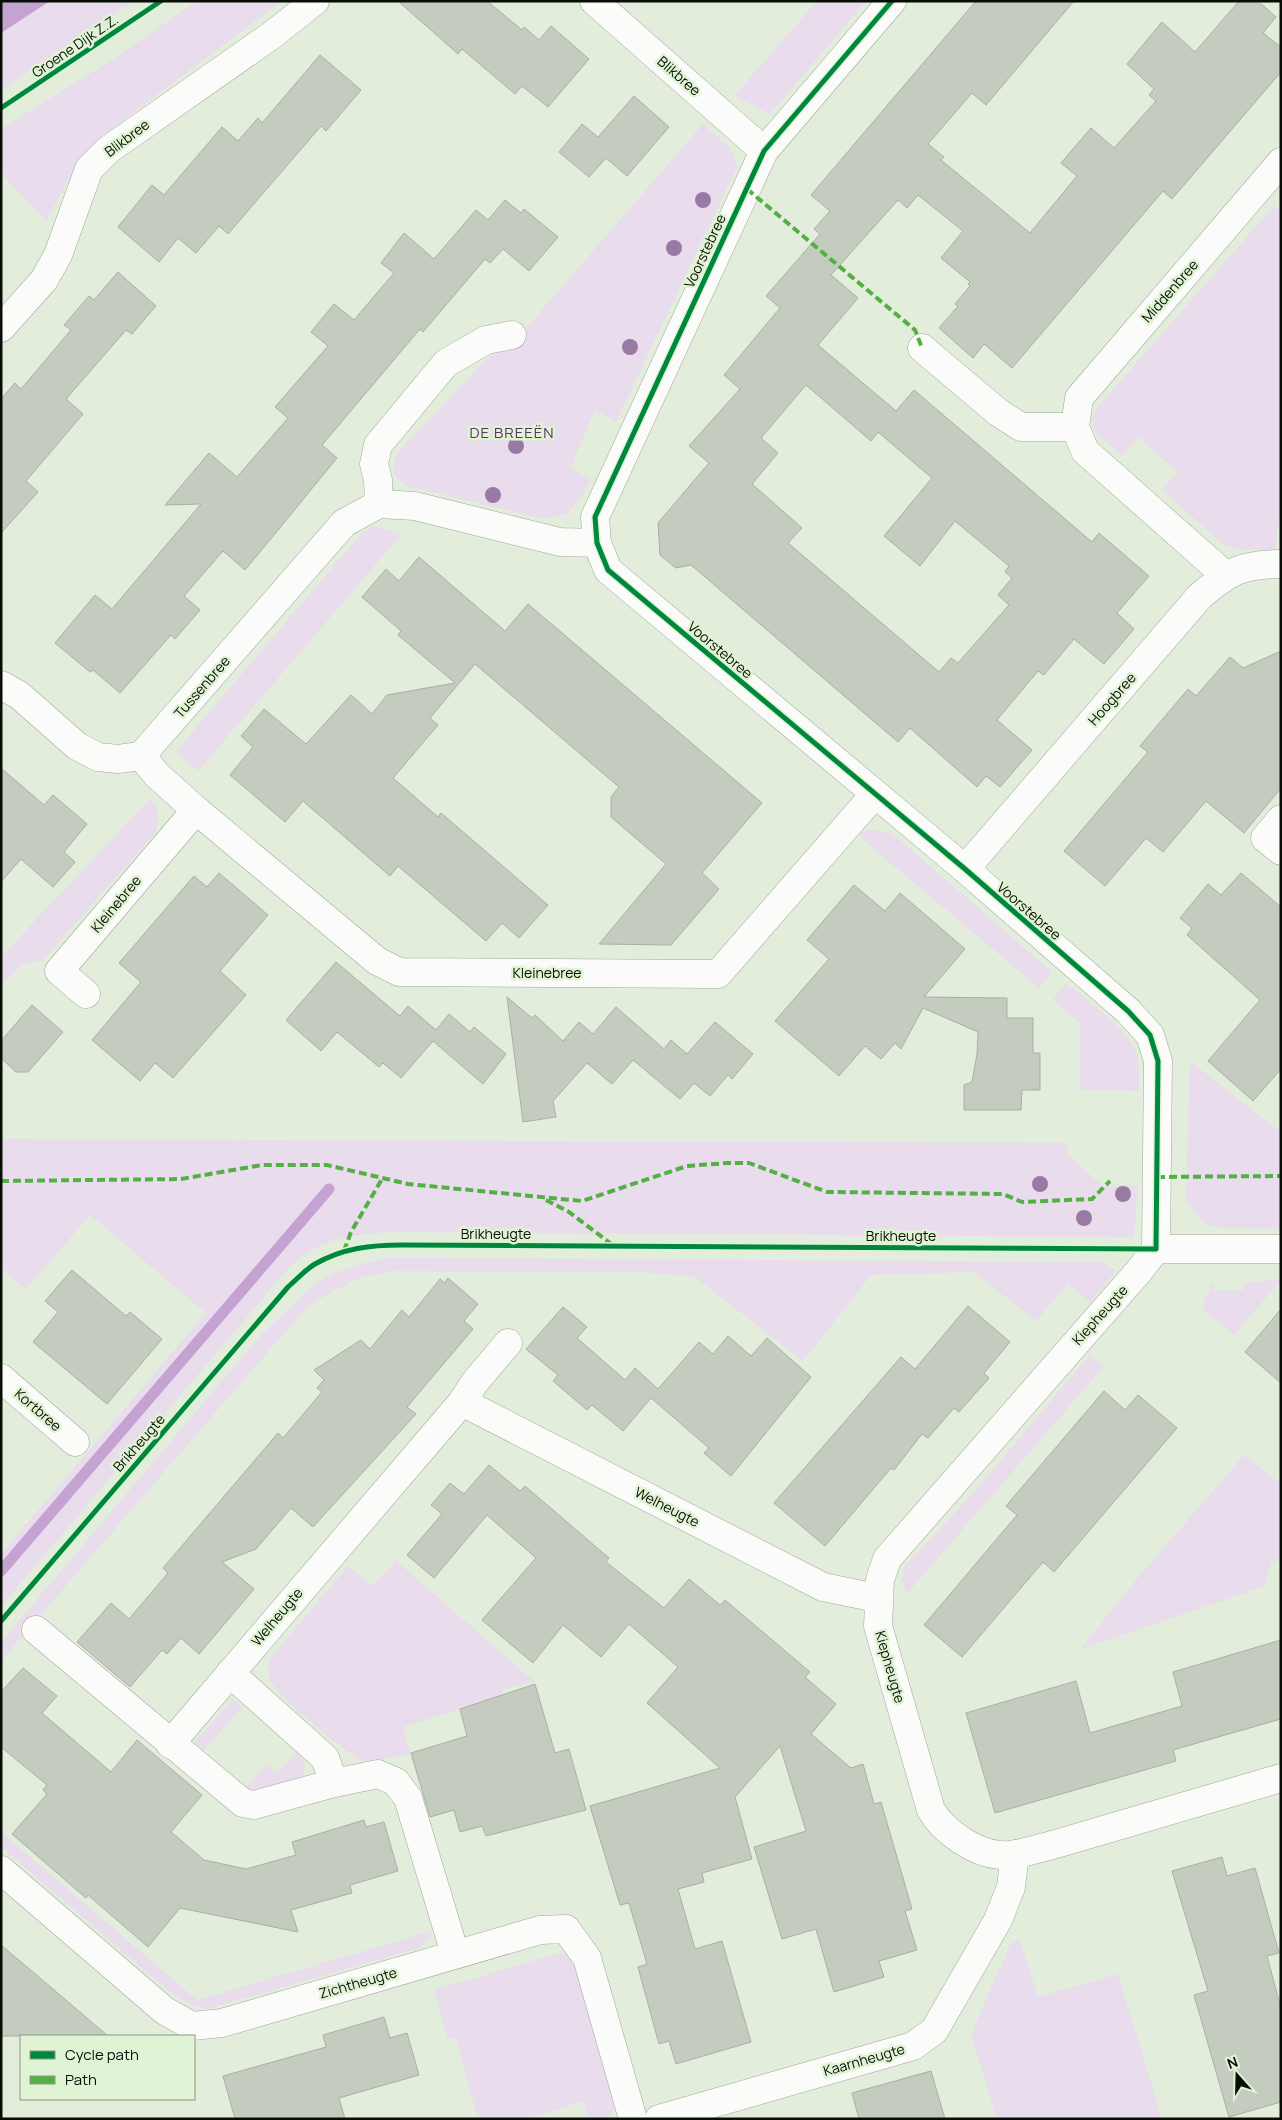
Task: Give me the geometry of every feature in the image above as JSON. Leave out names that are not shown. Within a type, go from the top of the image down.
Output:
[{"type":"street","name":"Blikbree","points":[[1,328],[44,280],[58,255],[89,169],[108,150],[272,35],[315,1]]},
{"type":"street","name":"Blikbree","points":[[594,1],[764,152]]},
{"type":"street","name":"Voorstebree","points":[[892,1],[764,152],[595,517],[597,543],[608,570],[965,870],[1128,1011],[1150,1035],[1158,1061],[1156,1248]]},
{"type":"street","name":"Middenbree","points":[[1075,428],[1079,398],[1281,162]]},
{"type":"street","points":[[512,335],[486,340],[446,363],[378,445],[374,464],[378,480],[379,504],[415,506],[560,542],[597,543]]},
{"type":"street","points":[[922,348],[999,413],[1021,427],[1075,428],[1085,451],[1225,575]]},
{"type":"street","name":"Tussenbree","points":[[141,756],[344,523],[379,504]]},
{"type":"street","name":"Hoogbree","points":[[965,870],[1200,596],[1225,575],[1256,564],[1281,564]]},
{"type":"street","points":[[1,686],[19,695],[77,746],[98,757],[118,759],[141,756]]},
{"type":"street","name":"Kleinebree","points":[[141,756],[157,775],[196,810],[377,960],[399,972],[718,974],[874,795]]},
{"type":"street","name":"Kleinebree","points":[[86,994],[59,971],[196,810]]},
{"type":"street","points":[[1281,819],[1265,838],[1281,851]]},
{"type":"street","points":[[1156,1248],[1281,1249]]},
{"type":"street","name":"Kiepheugte","points":[[1156,1248],[1139,1271],[887,1559],[880,1580],[878,1626],[931,1810],[938,1822],[949,1833],[982,1851],[1000,1855],[1015,1854],[1049,1846],[1281,1778]]},
{"type":"street","name":"Welheugte","points":[[170,1744],[462,1402],[475,1382],[508,1343]]},
{"type":"street","name":"Kortbree","points":[[1,1378],[75,1442]]},
{"type":"street","name":"Welheugte","points":[[462,1402],[823,1587],[878,1598]]},
{"type":"street","points":[[36,1630],[170,1744],[243,1802],[254,1805],[334,1783],[378,1774],[396,1782],[408,1798],[455,1954]]},
{"type":"street","points":[[230,1673],[325,1758],[334,1783]]},
{"type":"street","name":"Kaarnheugte","points":[[659,2119],[913,2046],[934,2031],[998,1920],[1011,1887],[1015,1854]]},
{"type":"street","name":"Zichtheugte","points":[[1,1870],[165,2011],[192,2026],[222,2023],[540,1930],[566,1929],[588,1958],[633,2119]]},
{"type":"shaded area","points":[[1,1],[50,1],[1,33]]},
{"type":"shaded area","points":[[50,1],[134,1],[1,90],[1,33]]},
{"type":"shaded area","points":[[197,1],[282,1],[102,136],[77,164],[46,221],[1,173],[1,129],[112,60]]},
{"type":"shaded area","points":[[817,1],[866,1],[770,114],[734,96]]},
{"type":"shaded area","points":[[703,124],[731,149],[737,167],[616,422],[595,410],[570,468],[591,479],[582,496],[567,514],[545,519],[407,486],[398,479],[394,471],[394,462],[399,451],[489,357],[522,333]]},
{"type":"shaded area","points":[[1274,206],[1281,212],[1281,521],[1278,521],[1276,550],[1237,549],[1223,544],[1162,490],[1178,473],[1139,437],[1122,456],[1095,432],[1092,420],[1096,409]]},
{"type":"shaded area","points":[[373,526],[401,535],[198,771],[180,756],[177,750],[362,533]]},
{"type":"shaded area","points":[[150,799],[156,806],[158,814],[156,832],[43,960],[19,967],[1,985],[1,957]]},
{"type":"shaded area","points":[[868,830],[884,831],[894,835],[1052,972],[1039,988],[861,838],[859,834]]},
{"type":"shaded area","points":[[1066,983],[1115,1024],[1131,1043],[1138,1061],[1139,1091],[1080,1090],[1080,1023],[1053,1000]]},
{"type":"shaded area","points":[[1190,1061],[1275,1128],[1281,1128],[1281,1229],[1220,1228],[1202,1222],[1186,1199]]},
{"type":"shaded area","points":[[1,1139],[1068,1143],[1068,1155],[1103,1186],[1138,1185],[1134,1237],[391,1232],[350,1237],[326,1243],[291,1265],[1,1606],[1,1554],[206,1313],[90,1215],[26,1289],[1,1269]]},
{"type":"shaded area","points":[[387,1258],[1104,1262],[1116,1271],[1090,1302],[1068,1284],[1036,1321],[974,1272],[871,1275],[803,1361],[695,1277],[641,1272],[394,1271],[361,1277],[310,1305],[1,1661],[1,1642],[261,1335],[317,1282],[359,1264]]},
{"type":"shaded area","points":[[1281,1280],[1234,1335],[1202,1308],[1212,1281],[1214,1291],[1244,1290],[1245,1282]]},
{"type":"shaded area","points":[[1090,1355],[1104,1366],[906,1595],[902,1580],[904,1567],[967,1500]]},
{"type":"shaded area","points":[[1244,1455],[1281,1484],[1281,1559],[1271,1563],[1265,1586],[1081,1649],[1130,1587]]},
{"type":"shaded area","points":[[396,1561],[534,1681],[502,1690],[503,1695],[403,1727],[411,1754],[365,1761],[330,1738],[300,1713],[277,1690],[269,1677],[269,1660],[348,1566],[373,1586]]},
{"type":"shaded area","points":[[233,1699],[242,1707],[204,1750],[195,1742]]},
{"type":"shaded area","points":[[297,1752],[305,1765],[304,1773],[298,1779],[256,1792],[246,1787],[266,1765],[278,1773]]},
{"type":"shaded area","points":[[1,1832],[197,2000],[432,1931],[428,1941],[419,1948],[207,2009],[193,2006],[172,1994],[1,1847]]},
{"type":"shaded area","points":[[1020,1940],[1038,1997],[1118,1974],[1162,2119],[997,2119],[971,2034],[1011,1943]]},
{"type":"shaded area","points":[[560,1953],[569,1955],[578,1963],[618,2100],[614,2111],[607,2119],[589,2119],[583,2101],[528,2119],[478,2119],[456,2038],[448,2039],[434,1990]]},
{"type":"building","points":[[398,1],[487,1],[522,30],[524,27],[539,40],[551,26],[589,59],[548,107],[522,86],[515,94],[462,49],[458,54]]},
{"type":"building","points":[[976,1],[1074,1],[986,105],[972,93],[928,144],[944,157],[941,160],[1030,233],[1077,176],[1061,163],[1091,128],[1114,148],[1156,101],[1149,95],[1154,89],[1127,64],[1162,22],[1195,52],[1239,1],[1258,1],[1276,17],[1263,33],[1281,47],[1281,72],[1172,199],[1163,191],[1012,368],[984,344],[973,358],[939,328],[958,306],[955,304],[970,286],[968,284],[970,282],[941,258],[963,231],[918,195],[907,208],[898,200],[831,275],[858,298],[818,345],[896,411],[914,390],[1092,542],[1099,533],[1149,576],[1117,613],[1134,629],[1104,664],[1074,639],[1044,675],[1038,671],[997,720],[1032,750],[1000,787],[986,776],[977,787],[910,728],[898,742],[691,565],[676,568],[660,555],[658,523],[709,463],[689,446],[740,389],[724,375],[780,308],[766,296],[820,234],[814,229],[830,211],[811,195]],"holes":[[[806,385],[871,441],[878,432],[932,478],[884,536],[920,566],[955,521],[1009,566],[1005,572],[1012,578],[998,595],[1009,605],[958,663],[951,658],[939,672],[788,543],[802,528],[752,484],[778,453],[761,438]]]},
{"type":"building","points":[[320,55],[361,90],[326,131],[321,126],[228,234],[219,226],[196,253],[178,238],[159,262],[118,227],[152,185],[164,195],[222,127],[238,141],[258,118],[262,123]]},
{"type":"building","points":[[634,96],[669,127],[627,176],[606,158],[589,177],[559,152],[582,124],[598,137]]},
{"type":"building","points":[[505,200],[521,213],[524,209],[558,237],[529,271],[503,249],[490,263],[485,259],[423,332],[420,329],[322,445],[337,458],[245,570],[223,551],[184,596],[200,610],[175,639],[171,635],[120,693],[93,670],[90,672],[55,643],[95,595],[112,609],[201,504],[165,505],[209,453],[237,477],[288,418],[275,407],[328,346],[311,332],[334,304],[354,320],[394,273],[381,263],[404,233],[434,259],[476,210],[488,220]]},
{"type":"building","points":[[118,272],[156,306],[132,334],[126,330],[66,399],[83,414],[26,481],[38,492],[1,533],[1,399],[15,383],[21,389],[71,330],[64,325],[89,296],[94,300]]},
{"type":"building","points":[[419,557],[505,631],[528,604],[762,803],[702,873],[719,889],[671,945],[599,944],[666,864],[611,817],[611,797],[619,787],[475,664],[430,718],[438,725],[393,778],[438,817],[441,813],[548,905],[519,938],[502,923],[486,941],[398,866],[390,876],[303,801],[285,822],[230,775],[253,747],[241,736],[264,709],[306,744],[351,695],[372,714],[387,695],[455,683],[398,635],[401,631],[362,597],[386,569],[399,581]]},
{"type":"building","points":[[1281,651],[1281,788],[1244,833],[1206,801],[1163,852],[1146,838],[1105,886],[1064,851],[1148,752],[1140,746],[1188,689],[1196,696],[1230,657],[1243,668]]},
{"type":"building","points":[[1,768],[44,805],[53,795],[87,824],[64,852],[75,862],[53,887],[21,859],[1,882]]},
{"type":"building","points":[[219,873],[268,915],[220,971],[246,995],[173,1078],[155,1063],[140,1081],[92,1040],[141,982],[119,963],[194,876],[207,887]]},
{"type":"building","points":[[1241,873],[1281,907],[1281,1069],[1253,1101],[1208,1061],[1260,1000],[1187,935],[1192,928],[1180,918],[1208,884],[1221,895]]},
{"type":"building","points":[[854,885],[885,911],[900,893],[965,949],[924,997],[1007,998],[1007,1018],[1033,1018],[1033,1053],[1040,1053],[1040,1090],[1022,1090],[1021,1110],[964,1110],[964,1085],[972,1082],[977,1054],[978,1032],[923,1008],[901,1049],[895,1043],[881,1059],[865,1046],[839,1076],[775,1021],[829,959],[807,940]]},
{"type":"building","points":[[336,962],[400,1016],[408,1006],[436,1030],[449,1014],[470,1032],[474,1027],[506,1054],[483,1084],[433,1041],[401,1078],[383,1063],[379,1067],[337,1032],[321,1051],[286,1020]]},
{"type":"building","points":[[507,997],[532,1018],[535,1015],[563,1041],[579,1022],[593,1034],[616,1007],[664,1049],[671,1040],[687,1054],[715,1022],[753,1054],[732,1079],[728,1075],[710,1096],[694,1083],[680,1099],[633,1060],[612,1084],[587,1063],[553,1101],[556,1117],[523,1122]]},
{"type":"building","points":[[32,1005],[63,1032],[28,1072],[16,1072],[1,1058],[1,1041]]},
{"type":"building","points":[[72,1270],[126,1316],[130,1312],[162,1339],[107,1404],[33,1342],[58,1312],[45,1301]]},
{"type":"building","points":[[448,1278],[478,1304],[464,1321],[473,1329],[407,1407],[416,1414],[313,1527],[291,1508],[256,1549],[222,1562],[254,1589],[199,1654],[181,1638],[167,1654],[162,1650],[130,1687],[77,1642],[111,1603],[129,1619],[168,1573],[163,1568],[278,1433],[283,1438],[322,1392],[317,1388],[324,1380],[314,1370],[361,1340],[370,1349],[402,1310],[409,1317],[440,1279],[445,1283]]},
{"type":"building","points":[[968,1306],[1010,1342],[984,1373],[989,1378],[959,1412],[954,1408],[928,1438],[922,1434],[894,1470],[891,1468],[825,1546],[774,1503],[901,1357],[915,1369]]},
{"type":"building","points":[[563,1307],[587,1327],[577,1338],[625,1380],[635,1368],[658,1389],[699,1342],[713,1354],[728,1336],[751,1356],[767,1338],[811,1377],[731,1476],[704,1453],[709,1448],[651,1398],[623,1431],[592,1405],[587,1410],[553,1381],[558,1375],[526,1349]]},
{"type":"building","points":[[1281,1309],[1281,1383],[1245,1352]]},
{"type":"building","points":[[1104,1391],[1125,1410],[1138,1395],[1177,1428],[1054,1572],[1043,1562],[962,1657],[924,1625],[1017,1515],[1006,1506]]},
{"type":"building","points":[[489,1465],[520,1491],[525,1486],[609,1558],[606,1562],[664,1608],[689,1579],[720,1605],[725,1600],[810,1672],[805,1677],[836,1704],[811,1734],[851,1768],[863,1764],[874,1804],[881,1802],[912,1909],[905,1911],[917,1950],[879,1961],[884,1977],[834,1992],[816,1929],[782,1939],[754,1847],[806,1831],[780,1746],[735,1797],[752,1859],[702,1873],[704,1882],[678,1889],[695,1949],[722,1941],[751,2042],[676,2064],[669,2041],[659,2044],[638,1967],[647,1964],[629,1903],[620,1905],[590,1806],[720,1768],[647,1703],[678,1667],[629,1624],[601,1657],[563,1625],[533,1663],[482,1620],[536,1558],[487,1515],[434,1578],[407,1555],[442,1514],[431,1505],[450,1483],[464,1494]]},
{"type":"building","points":[[1281,1640],[1281,1719],[1173,1750],[1176,1761],[995,1813],[966,1713],[1076,1681],[1090,1733],[1182,1706],[1173,1672]]},
{"type":"building","points":[[23,1668],[57,1696],[42,1713],[111,1772],[137,1740],[202,1795],[171,1832],[204,1860],[246,1869],[296,1855],[292,1842],[364,1820],[366,1827],[384,1822],[398,1871],[350,1885],[352,1893],[291,1910],[298,1932],[180,1908],[148,1947],[88,1895],[86,1898],[12,1834],[47,1794],[43,1790],[47,1785],[1,1747],[1,1692]]},
{"type":"building","points":[[535,1684],[555,1753],[569,1749],[586,1810],[486,1836],[482,1826],[460,1832],[454,1810],[430,1817],[411,1753],[467,1736],[460,1709]]},
{"type":"building","points":[[1222,1857],[1227,1876],[1255,1868],[1279,1953],[1267,1956],[1281,2009],[1281,2102],[1229,2117],[1194,1995],[1208,1991],[1172,1871]]},
{"type":"building","points":[[1,1945],[107,2035],[20,2035],[1,2036]]},
{"type":"building","points":[[384,2017],[390,2038],[407,2033],[419,2075],[339,2098],[345,2119],[235,2119],[223,2076],[326,2047],[323,2035]]},
{"type":"building","points":[[931,2071],[945,2119],[859,2119],[852,2093]]},
{"type":"waterway","points":[[1,1571],[329,1189]]},
{"type":"marked path","points":[[747,189],[915,330],[922,348]]},
{"type":"marked path","points":[[1,1181],[181,1179],[262,1165],[327,1165],[408,1184],[582,1201],[687,1166],[749,1163],[827,1192],[1003,1194],[1022,1202],[1092,1199],[1110,1181]]},
{"type":"marked path","points":[[1157,1177],[1281,1176]]},
{"type":"marked path","points":[[344,1251],[351,1232],[382,1179]]},
{"type":"marked path","points":[[546,1200],[569,1212],[614,1246]]},
{"type":"cycle path","name":"Groene Dijk Z.Z.","points":[[1,108],[161,1]]},
{"type":"cycle path","name":"Brikheugte","points":[[1,1621],[288,1287],[311,1266],[336,1254],[357,1248],[402,1245],[1156,1249],[1158,1061],[1150,1035],[1128,1011],[965,869],[608,570],[597,543],[595,517],[764,151],[892,1]]},
{"type":"district","name":"DE BREEËN","points":[[512,433]]}]
